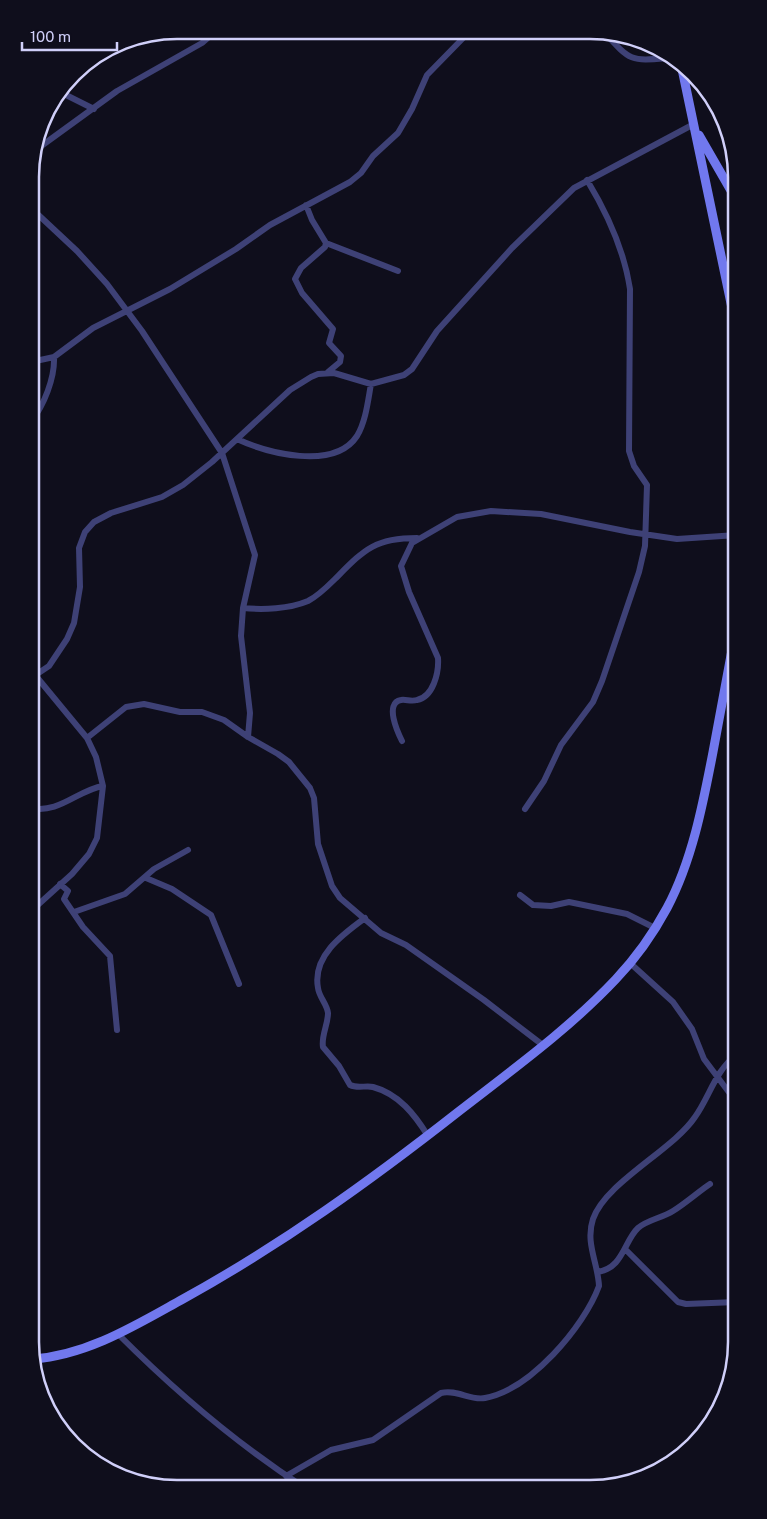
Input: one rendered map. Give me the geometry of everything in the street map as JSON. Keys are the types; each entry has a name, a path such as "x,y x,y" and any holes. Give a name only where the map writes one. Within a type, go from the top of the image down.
{"main road":[{"path":"683,75 728,289"},
{"path":"694,126 728,185"},
{"path":"40,1359 87,1348 118,1334 236,1270 339,1203 544,1046 630,963 655,928 675,892 703,801 728,670"}],"street":[{"path":"42,145 134,80 191,49 205,39"},
{"path":"39,360 54,357 93,328 170,288 236,249 270,225 340,188 361,173 373,156 398,133 412,109 427,75 460,39"},
{"path":"612,40 625,55 631,58 641,60 661,59"},
{"path":"685,83 689,81"},
{"path":"66,95 94,108"},
{"path":"39,673 45,671 49,666 67,639 74,623 80,587 79,548 90,527 111,513 150,502 192,479 296,386 318,374 328,372 348,376 370,384 400,378 409,372 436,331 512,248 557,203 587,180 694,126"},
{"path":"525,809 544,781 561,745 593,702 640,572 645,535 648,501 647,486 634,466 629,451 630,289 627,269 608,218 587,180"},
{"path":"306,205 312,220 326,243 398,271"},
{"path":"39,215 78,251 107,284 222,452 255,555 243,608 241,636 250,713 248,737"},
{"path":"326,243 325,247 301,268 295,279 302,293 333,329 329,343 341,356 340,362 328,372"},
{"path":"39,408 49,385 54,367 54,357"},
{"path":"237,439 255,448 307,457 321,456 342,448 356,436 365,415 370,384"},
{"path":"402,741 394,725 393,711 397,702 400,700 419,700 426,697 438,668 438,658 409,592 401,566 412,543 457,517 491,511 541,514 645,535 677,539 728,536"},
{"path":"243,608 292,605 307,601 322,592 373,546 393,539 420,538"},
{"path":"39,683 87,738 96,757 104,786 97,838 82,863 39,904"},
{"path":"87,738 116,713 133,705 144,704 180,712 202,712 224,720 289,762 310,788 314,798 318,844 332,886 350,909 365,918 381,933 406,945 484,1000 544,1046"},
{"path":"39,810 59,806 79,797 92,788 104,786"},
{"path":"74,912 125,894 154,870 188,850"},
{"path":"146,878 172,889 211,915 238,984"},
{"path":"60,884 68,891 64,899 83,927 110,956 117,1030"},
{"path":"520,895 533,905 551,906 569,902 627,914 655,928"},
{"path":"365,918 332,945 324,956 320,967 317,986 328,1012 323,1048 339,1066 350,1085 372,1086 396,1099 414,1114 428,1136"},
{"path":"630,963 673,1002 692,1028 704,1059 728,1092"},
{"path":"286,1476 331,1450 373,1440 441,1393 453,1391 479,1399 514,1388 565,1343 578,1326 599,1286 590,1245 594,1217 606,1199 695,1118 716,1077 728,1062"},
{"path":"597,1272 611,1267 626,1250 637,1228 674,1211 710,1184"},
{"path":"626,1250 678,1302 686,1304 728,1302"},
{"path":"118,1334 232,1438 292,1480"}]}
